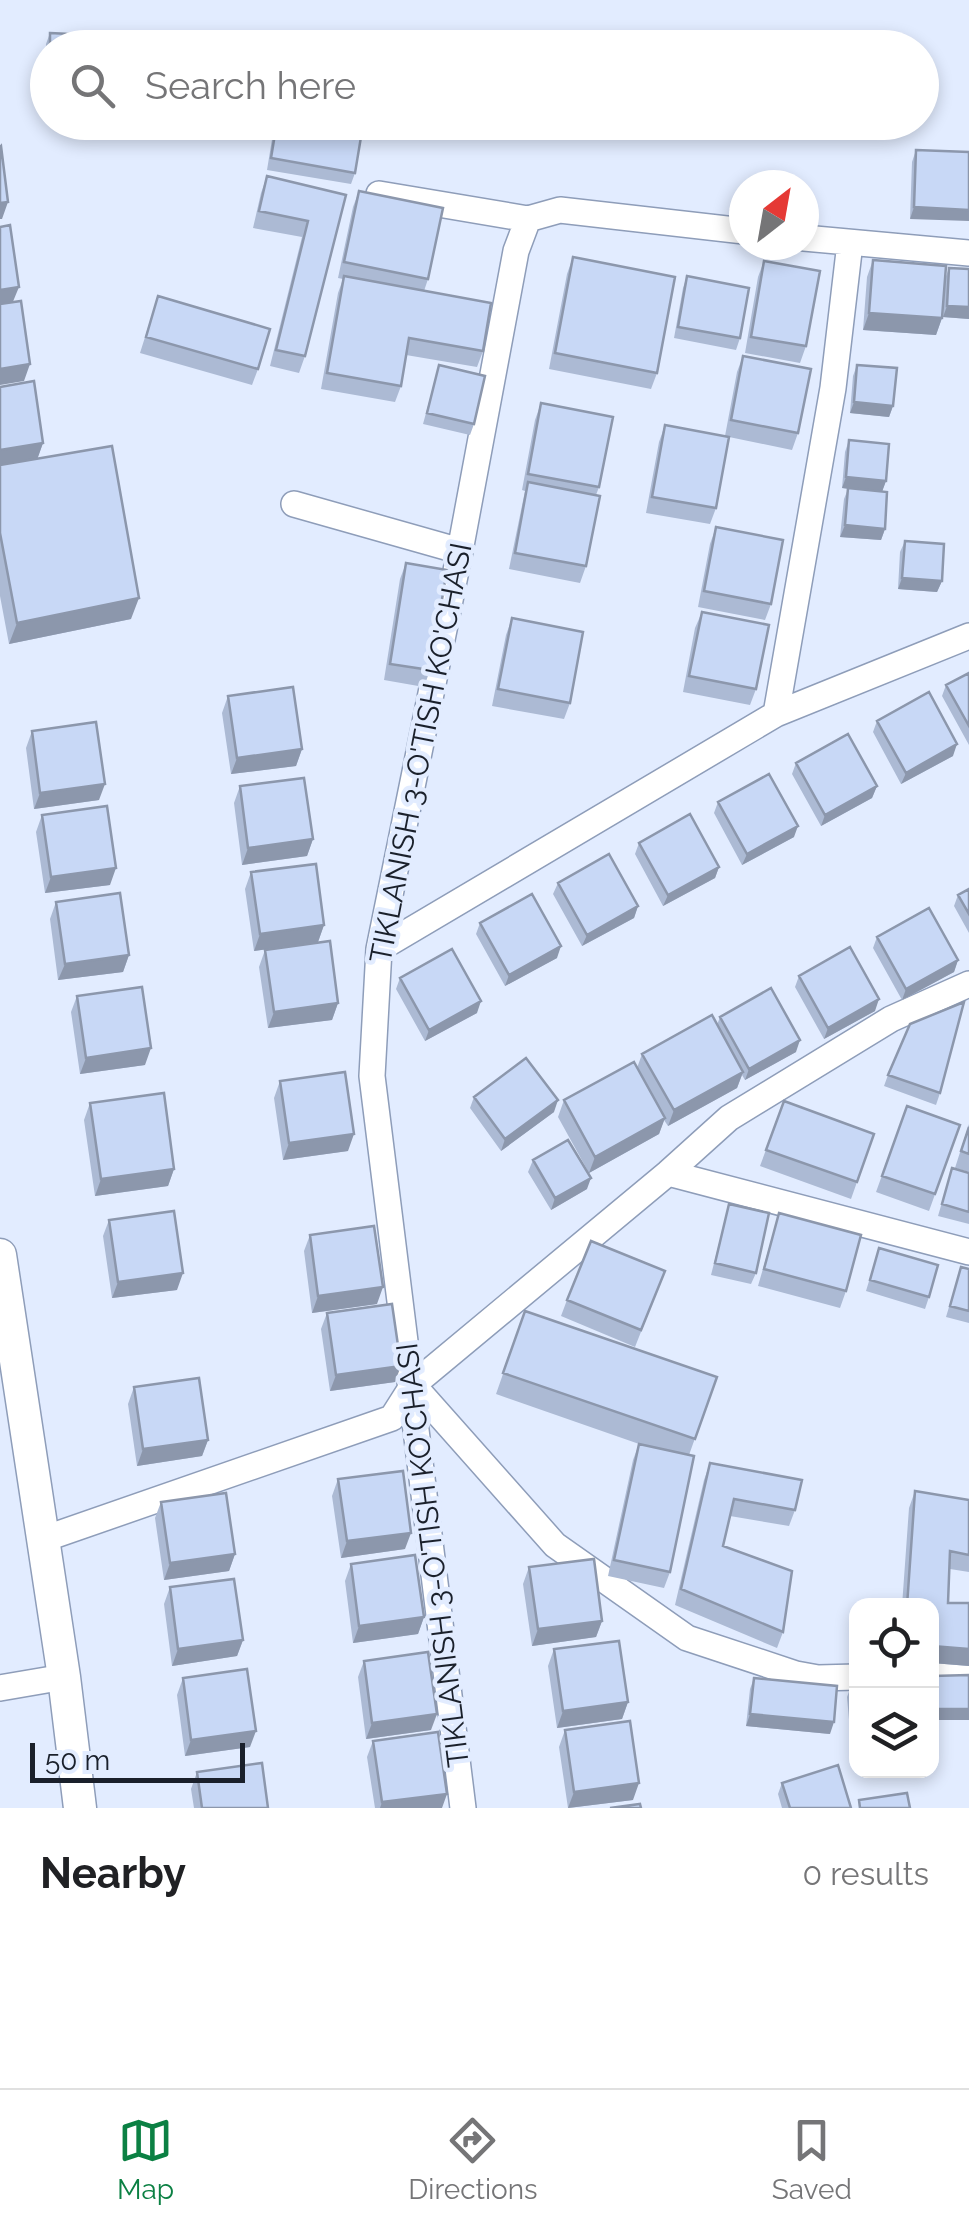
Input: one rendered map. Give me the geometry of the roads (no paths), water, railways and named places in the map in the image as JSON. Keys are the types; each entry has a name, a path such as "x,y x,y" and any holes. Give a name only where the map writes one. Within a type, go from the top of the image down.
{"street":[{"path":"379,194 528,219 560,210 729,229"},
{"name":"TIKLANISH 3-O'TISH KO'CHASI","path":"463,1808 372,1076 380,949 516,251 528,219"},
{"path":"819,240 969,253"},
{"path":"776,714 833,388 850,243"},
{"path":"294,504 460,551"},
{"path":"380,949 776,714 969,636"},
{"path":"44,1539 392,1418 413,1386 729,1118 891,1019 969,984"},
{"path":"668,1173 969,1252"},
{"path":"0,1254 80,1808"},
{"path":"413,1386 555,1546 687,1638 796,1674 849,1677"},
{"path":"939,1670 969,1670"},
{"path":"0,1688 64,1677"}]}
